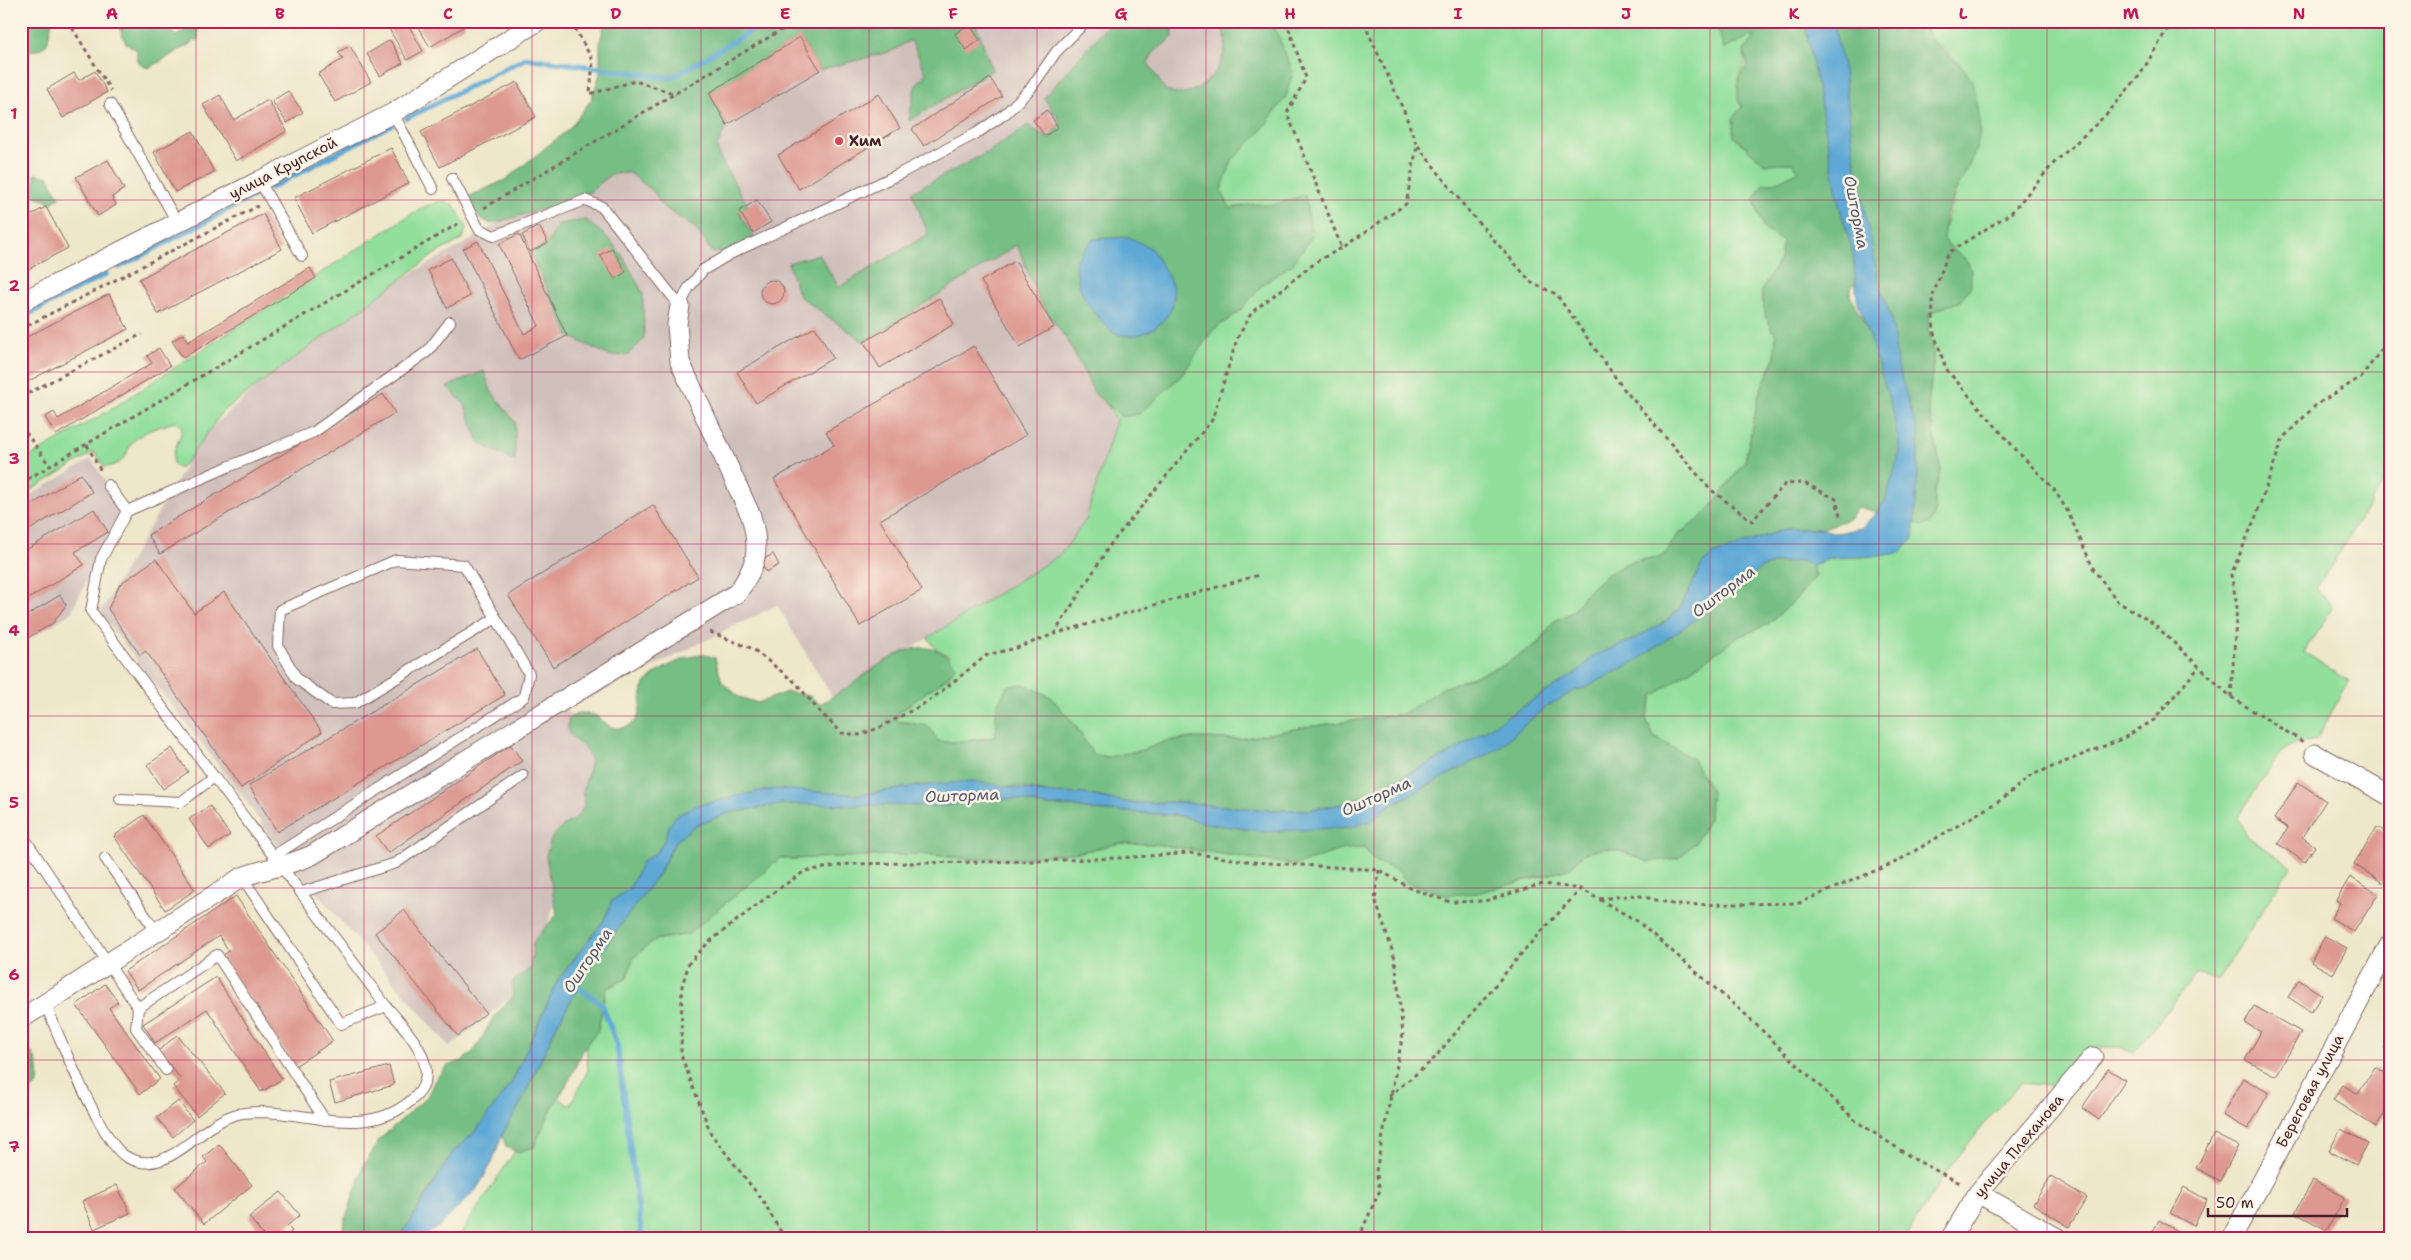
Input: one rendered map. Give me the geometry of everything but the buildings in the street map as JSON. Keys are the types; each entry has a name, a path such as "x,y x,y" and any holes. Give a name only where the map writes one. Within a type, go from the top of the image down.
{"street":[{"name":"улица Крупской","path":"21,302 393,113 538,21"},
{"path":"21,1019 106,962 242,877 266,868 278,861 297,862 312,855 685,627 737,593 747,579 758,545 751,516 680,362 677,324 680,306"},
{"path":"2315,754 2390,796"},
{"name":"Береговая улица","path":"2231,1239 2390,944"},
{"name":"улица Плеханова","path":"1950,1239 1978,1194 2093,1058"},
{"path":"1978,1194 2059,1239"}],"lane":[{"path":"452,178 479,229 494,236 585,200 602,207 680,306 688,289 703,270 730,254 899,174 977,133 1006,113 1031,88 1056,52 1086,21"},
{"path":"110,104 177,222"},
{"path":"393,113 433,189"},
{"path":"259,180 302,256"},
{"path":"45,1003 67,1056 112,1144 124,1156 142,1164 157,1163 175,1154 210,1126 235,1114 276,1113 348,1123 369,1122 400,1109 424,1088 427,1075 423,1059 411,1036 386,1006 91,611 102,559 127,511 314,432 428,351 450,322"},
{"path":"108,485 127,511"},
{"path":"278,861 524,697 529,674 496,618 464,565 396,560 280,610 278,646 297,680 332,704 355,703 496,618"},
{"path":"120,799 181,802 214,776"},
{"path":"302,892 396,863 523,776"},
{"path":"21,833 138,1008 136,1028 166,1070"},
{"path":"105,858 156,931"},
{"path":"242,877 341,1024 386,1006"},
{"path":"138,1008 217,956 325,1120"}],"path":[{"path":"68,21 96,64 116,100 110,104"},
{"path":"571,21 593,61 590,94 634,81 676,94"},
{"path":"21,483 796,21"},
{"path":"1286,21 1306,78 1287,113 1342,248"},
{"path":"1363,21 1404,111 1417,146 1465,207 1532,283 1556,294 1623,388 1710,489 1752,521 1785,484 1804,484 1836,499 1840,516"},
{"path":"2172,21 2140,75 2107,114 2054,163 2011,213 1948,253 1932,298 1934,333 1946,369 2018,452 2053,488 2068,512 2094,570 2118,602 2153,623 2231,697 2299,738 2315,754"},
{"path":"1054,634 1110,545 1212,420 1237,338 1252,312 1319,260 1342,248 1406,204 1417,146"},
{"path":"21,329 270,200"},
{"path":"21,396 142,334"},
{"path":"2231,697 2237,605 2231,575 2256,516 2282,438 2316,405 2361,377 2390,338"},
{"path":"21,426 50,466"},
{"path":"87,444 108,485"},
{"path":"685,627 717,633 754,648 796,683 818,710 842,733 859,735 879,728 930,701 987,655 1017,648 1054,634 1259,575"},
{"path":"1599,899 1636,895 1677,905 1799,903 1896,862 2004,798 2032,775 2122,739 2154,720 2199,667"},
{"path":"785,1239 763,1201 712,1134 681,1055 682,986 689,963 709,942 771,894 806,871 849,864 1036,861 1120,858 1190,852 1254,862 1379,870 1412,889 1450,902 1485,901 1542,884 1581,889 1637,922 1738,1007 1856,1121 1914,1158 1978,1194"},
{"path":"1362,1239 1363,1228 1380,1190 1376,1171 1389,1096 1403,1034 1395,960 1375,899 1379,870"},
{"path":"1389,1096 1432,1060 1527,947 1581,889"}],"shaded area":[{"path":"829,21 1270,21 1289,78 1017,245 1116,420 1086,520 1061,554 833,698 777,605 566,710 618,769 559,891 527,983 450,1047 281,852 244,798 100,613 202,437 280,365 361,302 471,240"},
{"path":"91,459 122,507 71,613 21,644 21,501"}],"green space":[{"path":"21,21 52,21 47,44 35,50 21,50"},
{"path":"116,21 160,21 176,36 193,24 198,27 198,39 149,68 139,62 137,50 126,43"},
{"path":"605,21 730,21 740,26 748,21 975,21 992,70 909,121 915,87 926,73 911,40 892,51 820,70 800,37 709,93 727,125 717,146 720,158 748,206 739,212 754,238 734,250 713,253 695,228 662,206 655,193 630,173 611,174 590,192 568,202 491,224 479,217 468,197 505,180 569,129 591,100 600,74 600,42"},
{"path":"1111,21 1173,21 1173,37 1153,53 1148,63 1166,91 1177,93 1191,91 1199,87 1207,81 1220,64 1225,45 1225,34 1219,21 1272,21 1293,72 1286,97 1260,132 1232,161 1221,190 1230,208 1254,204 1273,205 1305,195 1312,236 1293,264 1264,283 1239,312 1213,330 1182,375 1152,403 1139,414 1122,417 1095,394 1069,343 1039,300 1017,245 864,342 799,296 788,263 819,254 839,287 928,234 912,192 988,152 1028,125 1049,139 1061,122 1044,98"},
{"path":"1271,21 1717,21 1717,27 1756,37 1744,51 1744,65 1738,81 1740,100 1765,164 1792,163 1800,172 1777,182 1763,184 1754,200 1764,229 1783,242 1780,259 1761,291 1766,318 1776,335 1775,357 1759,394 1745,461 1713,505 1696,522 1678,534 1664,556 1629,562 1605,576 1584,595 1574,611 1553,622 1540,642 1502,666 1443,688 1403,714 1306,727 1240,739 1193,738 1167,741 1143,750 1108,757 1093,755 1075,725 996,716 998,729 994,737 950,743 938,741 913,722 899,722 896,720 899,712 949,676 948,655 936,649 928,638 1061,554 1086,520 1116,420 1017,245 1092,204"},
{"path":"1717,21 1923,21 1930,39 1962,67 1972,81 1979,111 1980,132 1972,159 1952,200 1944,229 1945,243 1967,260 1971,271 1971,286 1960,301 1929,313 1928,330 1933,345 1933,364 1928,406 1941,470 1934,493 1936,511 1930,523 1923,526 1913,522 1917,486 1895,473 1886,499 1877,512 1858,507 1851,518 1821,529 1785,529 1713,555 1703,563 1680,608 1665,622 1630,641 1595,655 1576,673 1450,753 1360,798 1338,805 1308,810 1268,810 1176,802 1129,803 1085,794 1045,793 1021,787 917,786 860,795 777,789 694,806 669,826 664,841 657,852 642,862 630,888 612,901 604,920 558,980 512,1082 475,1132 453,1152 399,1239 339,1239 363,1166 381,1138 427,1097 435,1080 447,1066 462,1061 475,1050 493,1018 512,997 513,981 531,968 533,942 557,914 546,856 552,837 564,825 575,819 584,807 583,792 591,761 586,750 569,733 569,718 579,713 587,714 598,717 613,728 629,726 635,722 638,716 645,684 655,674 672,664 697,655 706,655 715,658 722,682 739,697 758,703 787,692 810,696 820,704 899,654 914,649 929,648 943,654 956,666 949,676 899,712 896,720 929,726 938,741 982,740 994,737 997,708 1001,697 1008,686 1024,684 1051,697 1075,725 1093,754 1108,757 1143,750 1167,741 1193,738 1240,739 1306,727 1403,714 1443,688 1502,666 1540,642 1553,622 1574,611 1584,595 1605,576 1629,562 1664,556 1678,534 1696,522 1713,505 1745,461 1759,394 1775,357 1776,335 1766,318 1761,291 1780,259 1783,242 1764,229 1754,200 1763,184 1777,182 1799,171 1792,163 1765,164 1734,137 1733,118 1742,107 1738,100 1738,80 1747,64 1744,51 1755,37 1749,37 1724,49","holes":["1856,284 1871,336 1850,295 1852,285"]},
{"path":"1923,21 2390,21 2390,472 2316,589 2333,607 2304,652 2349,681 2316,740 2294,744 2280,753 2238,817 2248,837 2291,866 2218,980 2197,973 2133,1053 2120,1047 2092,1047 2052,1086 2021,1083 1982,1126 1944,1175 1905,1239 457,1239 553,1094 570,1106 588,1070 586,1045 598,1030 606,989 627,978 633,958 654,940 688,934 781,857 791,859 920,854 973,859 1022,858 1081,852 1120,843 1155,844 1296,865 1343,849 1364,848 1375,861 1397,870 1407,883 1511,883 1569,869 1584,853 1606,848 1627,853 1648,862 1693,759 1654,737 1646,719 1653,696 1738,637 1768,624 1795,600 1816,576 1812,565 1832,558 1879,556 1913,539 1913,522 1923,526 1936,511 1934,493 1941,470 1928,406 1933,364 1933,345 1927,330 1929,313 1960,301 1967,260 1945,243 1943,233 1957,186 1971,164 1959,62 1929,38"},
{"path":"35,174 49,177 60,197 52,203 33,195"},
{"path":"441,201 453,204 467,227 461,240 435,254 223,411 185,464 179,468 173,464 173,454 182,427 175,422 142,434 133,441 126,455 119,463 105,467 94,452 21,496 21,462 108,411 419,209"},
{"path":"586,220 609,239 622,255 643,293 644,339 628,355 610,356 569,336 530,252 548,243 558,224"},
{"path":"484,371 491,391 515,422 515,461 479,443 465,405 447,387"},
{"path":"1801,561 1812,565 1816,576 1795,600 1768,624 1738,637 1653,696 1646,719 1654,737 1693,759 1711,790 1709,819 1696,842 1679,858 1648,862 1627,853 1606,848 1584,853 1569,869 1477,893 1447,895 1407,883 1397,870 1375,861 1364,848 1343,849 1296,865 1155,844 1120,843 1081,852 1022,858 973,859 920,854 781,858 688,934 654,940 633,958 627,978 606,989 598,1030 586,1045 568,1082 552,1108 534,1147 518,1152 506,1147 502,1135 522,1101 556,1027 589,968 659,873 675,842 693,827 728,813 782,804 945,806 976,799 1016,799 1045,806 1072,806 1091,810 1176,815 1190,818 1371,821 1387,807 1497,749 1544,708 1576,690 1585,688 1715,605 1760,568 1780,562"},
{"path":"24,1044 37,1062 39,1078 38,1084 21,1100 21,1045"}],"water":[{"name":"Ошторма","path":"1805,21 1833,21 1844,70 1854,157 1879,282 1892,321 1897,363 1918,433 1918,474 1913,539 1900,553 1832,558 1812,565 1801,561 1780,562 1761,568 1715,605 1638,660 1544,708 1497,749 1387,807 1371,821 1352,827 1265,832 1205,823 1176,815 1091,810 1072,806 1045,806 1016,799 976,799 945,806 782,804 728,813 693,827 675,842 659,873 589,968 556,1027 522,1101 502,1135 492,1163 476,1190 442,1224 421,1239 399,1239 453,1152 475,1132 512,1082 558,980 604,920 612,901 630,888 642,862 657,852 664,841 669,826 676,816 694,806 777,789 860,795 917,786 973,781 1045,793 1085,794 1129,803 1176,802 1268,810 1308,810 1338,805 1360,798 1450,753 1576,673 1595,655 1630,641 1665,622 1680,608 1703,563 1713,555 1785,529 1821,529 1837,533 1861,528 1877,512 1886,499 1900,452 1893,411 1857,299 1853,253 1839,205"},
{"path":"1129,237 1151,250 1163,267 1173,287 1174,295 1168,314 1162,322 1153,329 1134,336 1113,332 1089,306 1077,277 1075,261 1093,239"}],"waterway":[{"path":"407,118 526,58 671,78 768,21"},
{"path":"270,188 392,124"},
{"path":"119,267 258,194"},
{"path":"21,318 106,274"},
{"name":"Ошторма","path":"573,984 602,1004 617,1045 642,1239"}],"place":[{"name":"Хим","path":"839,141"}]}
